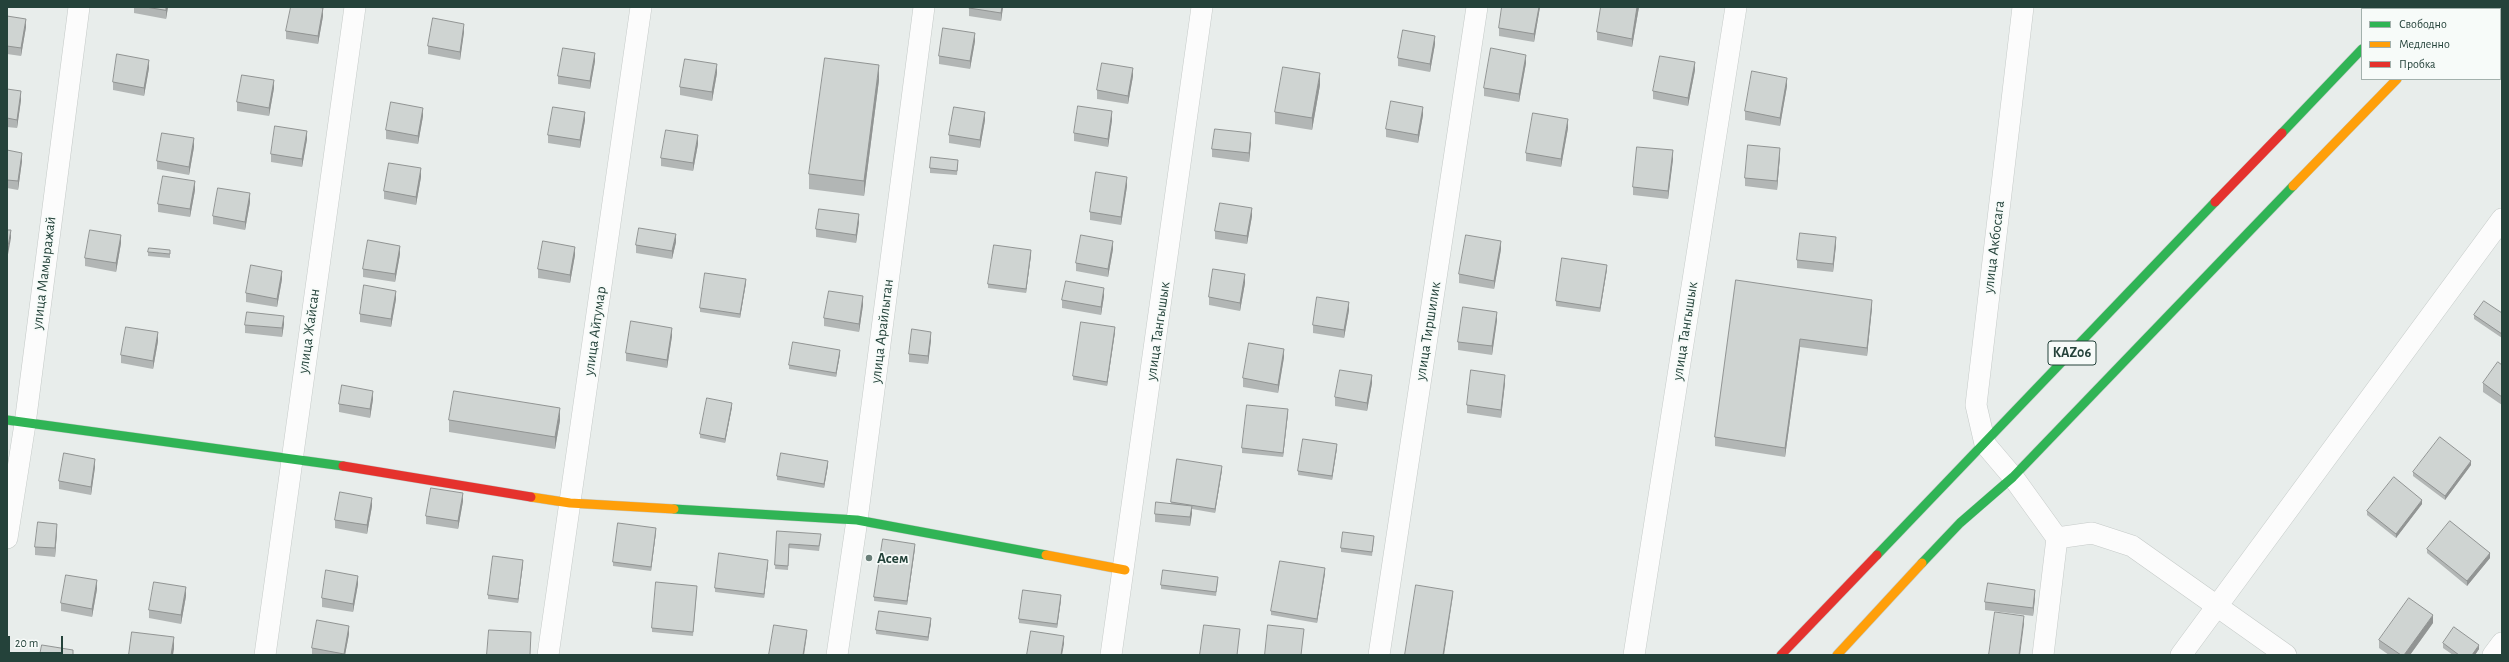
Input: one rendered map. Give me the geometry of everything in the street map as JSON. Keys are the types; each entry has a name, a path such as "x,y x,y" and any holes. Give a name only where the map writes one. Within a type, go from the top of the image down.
{"main road":[{"name":"KАZ06","path":"1781,655 1935,493 1985,444 2361,50"},
{"name":"KАZ06","path":"1837,655 1960,523 2013,477 2396,80"},
{"path":"16,422 291,458 570,503 857,520 1125,570"}],"street":[{"name":"улица Мамыражай","path":"7,538 16,422 79,7"},
{"name":"улица Жайсан","path":"265,655 291,458 355,7"},
{"name":"улица Айтумар","path":"548,655 641,7"},
{"name":"улица Арайлытан","path":"837,655 857,520 924,7"},
{"name":"улица Тангышык","path":"1111,655 1125,570 1202,7"},
{"name":"улица Тиршилик","path":"1379,655 1477,7"},
{"name":"улица Тангышык","path":"1634,655 1736,7"},
{"name":"улица Акбосага","path":"2023,7 1976,405 1985,444 2013,477 2057,538"},
{"path":"2181,655 2502,219"},
{"path":"2043,655 2057,538 2092,533 2132,546 2219,605 2286,655"},
{"path":"2493,655 2502,643"}],"building":[{"path":"146,7 166,7 166,10"},
{"path":"291,7 323,8 318,36 286,31"},
{"path":"969,7 1002,7 1001,13"},
{"path":"1502,7 1539,7 1534,34 1499,28"},
{"path":"1601,7 1637,7 1632,39 1597,32"},
{"path":"7,16 26,19 21,48 7,46"},
{"path":"433,18 464,24 460,52 428,46"},
{"path":"943,28 975,33 970,61 939,56"},
{"path":"1403,30 1435,36 1430,64 1398,58"},
{"path":"563,48 595,53 590,81 558,76"},
{"path":"1491,48 1526,55 1519,94 1484,88"},
{"path":"117,54 149,60 144,88 113,82"},
{"path":"1660,56 1695,62 1688,98 1653,91"},
{"path":"825,58 879,65 864,181 809,174"},
{"path":"685,59 717,64 712,92 680,87"},
{"path":"1102,63 1133,68 1128,96 1097,90"},
{"path":"1283,67 1320,73 1312,118 1275,112"},
{"path":"1752,71 1787,78 1780,118 1745,111"},
{"path":"242,75 274,80 269,108 237,102"},
{"path":"7,89 21,91 17,120 7,118"},
{"path":"1391,101 1423,107 1418,135 1386,129"},
{"path":"391,102 423,108 418,136 386,130"},
{"path":"1078,106 1112,111 1108,139 1074,133"},
{"path":"553,107 585,112 580,140 548,135"},
{"path":"954,107 985,112 980,140 949,135"},
{"path":"1533,113 1568,119 1561,159 1526,153"},
{"path":"275,126 307,131 302,159 271,154"},
{"path":"1215,129 1251,133 1249,153 1212,149"},
{"path":"666,130 698,135 693,163 661,158"},
{"path":"162,133 194,138 189,167 157,161"},
{"path":"1748,145 1780,148 1777,181 1745,178"},
{"path":"1637,147 1673,150 1668,191 1633,187"},
{"path":"7,150 22,153 18,181 7,180"},
{"path":"931,157 958,160 957,171 930,168"},
{"path":"389,163 421,168 416,197 384,191"},
{"path":"1096,172 1127,177 1121,217 1090,212"},
{"path":"163,176 195,181 190,209 158,204"},
{"path":"218,188 250,193 245,222 213,216"},
{"path":"1220,203 1252,208 1247,236 1215,231"},
{"path":"819,209 859,214 856,235 816,229"},
{"path":"639,228 676,234 672,251 636,245"},
{"path":"7,230 11,230 7,252"},
{"path":"90,230 121,235 116,263 85,258"},
{"path":"1800,233 1836,237 1833,264 1797,260"},
{"path":"1081,235 1113,241 1108,269 1076,263"},
{"path":"1466,235 1501,241 1494,281 1459,274"},
{"path":"368,240 400,246 395,274 363,269"},
{"path":"543,241 575,247 570,275 538,269"},
{"path":"994,245 1031,250 1026,289 988,284"},
{"path":"149,248 170,250 170,254 148,252"},
{"path":"1562,258 1607,265 1600,308 1556,301"},
{"path":"251,265 282,271 277,299 246,293"},
{"path":"1213,269 1245,274 1240,303 1209,297"},
{"path":"705,273 746,279 740,314 700,308"},
{"path":"1736,280 1872,300 1867,348 1800,339 1785,448 1715,437"},
{"path":"1066,281 1104,288 1101,307 1062,300"},
{"path":"364,285 396,291 391,319 360,314"},
{"path":"829,291 863,296 859,324 824,318"},
{"path":"1317,297 1349,302 1344,330 1313,325"},
{"path":"2484,301 2502,313 2502,334 2474,315"},
{"path":"1463,307 1497,312 1492,346 1458,342"},
{"path":"247,312 284,316 282,328 245,325"},
{"path":"631,321 672,328 667,360 626,353"},
{"path":"1081,322 1115,327 1107,382 1073,376"},
{"path":"126,327 158,332 153,361 121,355"},
{"path":"912,329 931,332 928,356 909,354"},
{"path":"793,342 840,350 836,373 789,365"},
{"path":"1249,343 1284,349 1278,385 1243,378"},
{"path":"2498,362 2502,365 2502,397 2483,383"},
{"path":"1340,370 1372,375 1367,403 1335,397"},
{"path":"1471,370 1505,375 1501,410 1467,405"},
{"path":"342,385 373,391 370,409 339,404"},
{"path":"454,391 560,408 555,437 449,420"},
{"path":"707,398 732,403 725,439 700,434"},
{"path":"1247,405 1288,409 1283,453 1242,448"},
{"path":"2440,437 2471,461 2445,496 2413,472"},
{"path":"1303,439 1337,444 1332,476 1298,471"},
{"path":"64,453 95,459 91,487 59,481"},
{"path":"781,453 828,461 824,484 777,476"},
{"path":"1177,459 1222,466 1215,509 1171,502"},
{"path":"2394,477 2422,500 2396,534 2367,511"},
{"path":"431,488 463,493 458,521 426,516"},
{"path":"340,492 372,498 367,525 335,520"},
{"path":"1156,502 1192,506 1190,517 1155,514"},
{"path":"2450,521 2490,553 2467,581 2427,549"},
{"path":"38,522 57,524 55,548 35,547"},
{"path":"618,523 656,528 651,567 613,562"},
{"path":"777,531 821,534 819,546 789,544 788,566 775,565"},
{"path":"1343,532 1374,536 1372,552 1341,548"},
{"path":"883,539 915,544 907,601 874,597"},
{"path":"719,553 768,560 764,594 715,588"},
{"path":"493,556 523,560 518,599 488,595"},
{"path":"1280,561 1325,568 1317,619 1271,611"},
{"path":"326,570 358,576 353,604 322,598"},
{"path":"1163,570 1218,577 1216,592 1161,585"},
{"path":"66,575 97,580 92,609 61,603"},
{"path":"154,582 186,587 181,615 149,610"},
{"path":"656,582 697,586 693,632 652,628"},
{"path":"1988,583 2035,590 2033,608 1985,602"},
{"path":"1416,585 1453,591 1443,655 1405,655"},
{"path":"1023,590 1061,595 1057,624 1019,619"},
{"path":"2409,598 2433,615 2404,655 2401,655 2379,640"},
{"path":"879,611 931,618 928,637 876,630"},
{"path":"1995,612 2024,616 2019,655 1989,655"},
{"path":"317,620 349,626 344,654 312,648"},
{"path":"774,625 807,630 803,655 769,655"},
{"path":"1204,625 1240,629 1237,655 1200,655"},
{"path":"1268,625 1304,629 1301,655 1265,655"},
{"path":"2454,627 2479,645 2472,655 2459,655 2443,643"},
{"path":"489,630 531,632 530,655 487,655"},
{"path":"1031,631 1064,636 1061,655 1027,655"},
{"path":"132,632 174,637 171,655 129,655"},
{"path":"42,645 73,650 73,655 40,655"}],"traffic: fast":[{"path":"2282,133 2361,50"},
{"path":"1922,563 1960,523 2013,477 2293,186"},
{"path":"1877,555 2215,202"},
{"path":"7,420 343,466"},
{"path":"674,509 857,520 1046,555"}],"traffic: slow":[{"path":"2293,186 2396,80"},
{"path":"531,497 570,503 674,509"},
{"path":"1046,555 1125,570"},
{"path":"1837,655 1922,563"}],"traffic: jam":[{"path":"2215,202 2282,133"},
{"path":"343,466 531,497"},
{"path":"1781,655 1877,555"}],"place":[{"name":"Асем","path":"869,558"}]}
